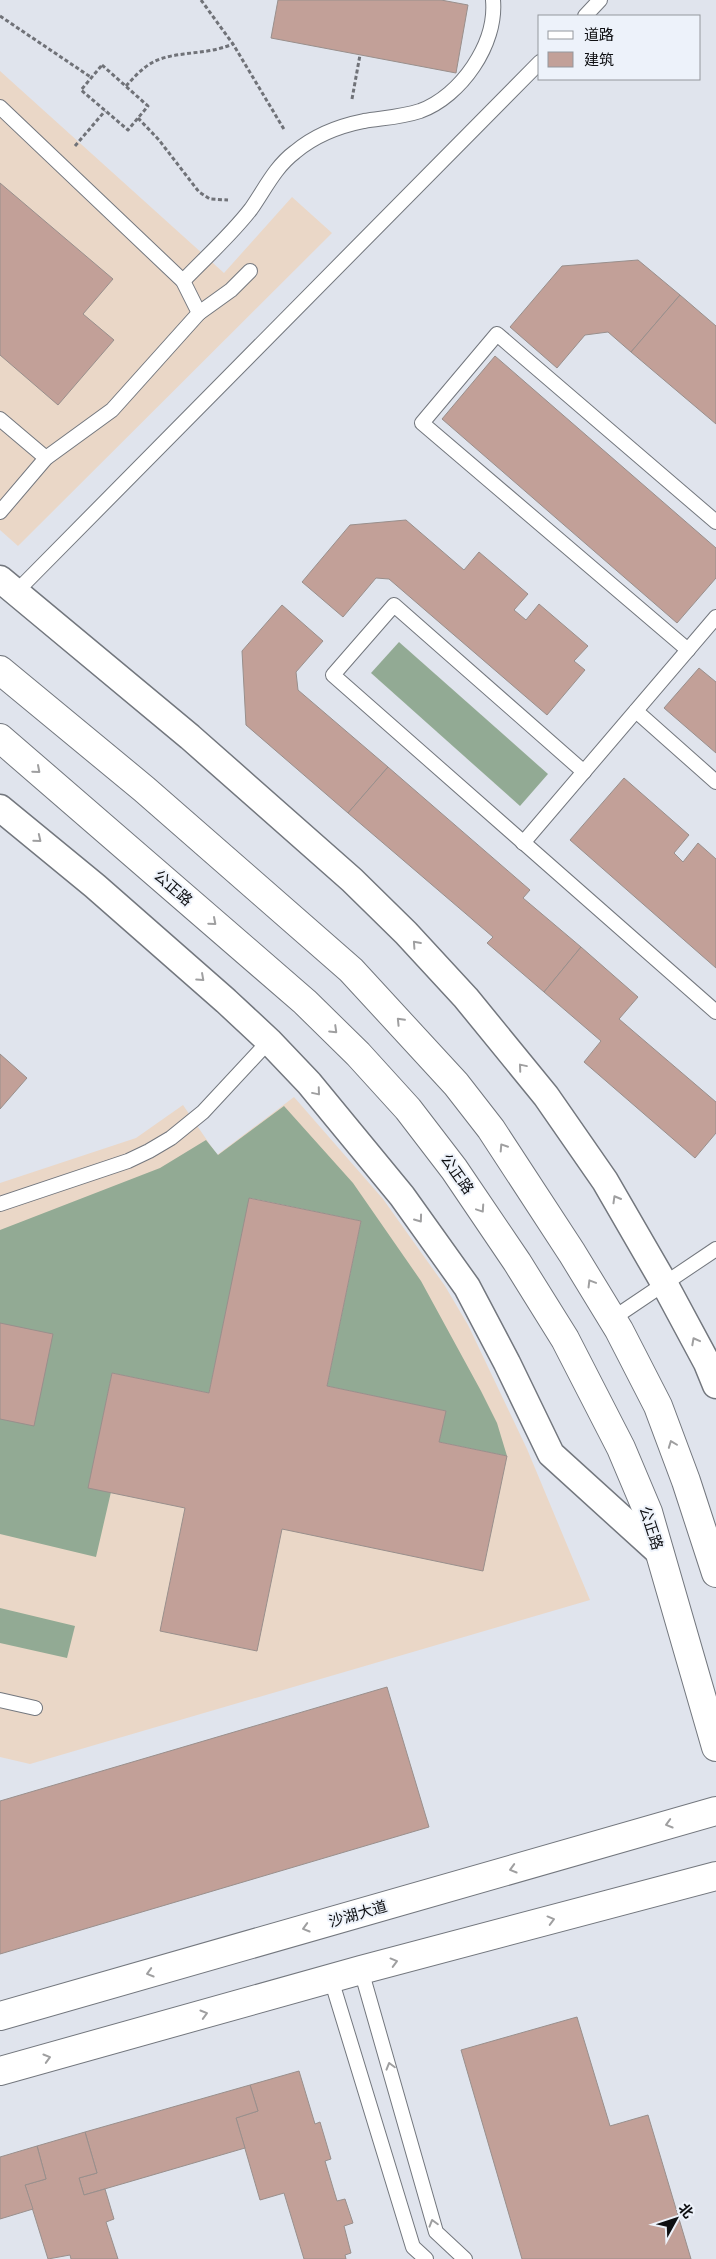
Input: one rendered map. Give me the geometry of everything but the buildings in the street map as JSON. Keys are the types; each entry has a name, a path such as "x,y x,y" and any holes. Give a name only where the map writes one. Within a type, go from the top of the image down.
{"main road":[{"path":"0,670 144,789 351,970 456,1084 491,1129 572,1252 612,1319 658,1406 686,1481 716,1573"},
{"name":"公正路","path":"0,738 305,1002 358,1054 408,1109 454,1169 518,1262 565,1339 621,1448 648,1512 716,1747"},
{"path":"686,1481 716,1527"},
{"name":"沙湖大道","path":"0,2016 716,1811"},
{"path":"0,2071 362,1970 716,1876"}],"street":[{"path":"8,585 196,743 352,880 406,933 466,998 546,1096 605,1181 664,1283 716,1385"},
{"path":"0,808 96,886 269,1041 354,1136 437,1244 486,1320 551,1454 660,1553"}],"lane":[{"path":"182,281 238,224 257,200 273,175 295,152 324,134 347,125 420,111 454,88 477,62 485,45 491,24 492,0"},
{"path":"586,15 600,0"},
{"path":"8,585 538,64"},
{"path":"0,107 182,281 199,313"},
{"path":"0,512 46,458 112,410 199,313 231,290 250,271"},
{"path":"688,650 422,423 497,334 716,522"},
{"path":"0,419 46,458"},
{"path":"584,772 394,605 333,674 716,1012"},
{"path":"523,843 716,617"},
{"path":"636,711 716,782"},
{"path":"0,1204 128,1161 171,1138 203,1112 269,1041"},
{"path":"612,1319 716,1249"},
{"path":"0,1700 35,1708"},
{"path":"362,1970 436,2232 464,2259"},
{"path":"331,1979 413,2247 426,2259"}],"path":[{"path":"201,0 233,44 278,116 295,152"},
{"path":"0,16 92,78"},
{"path":"126,86 138,73 160,59 207,53 233,44"},
{"path":"347,125 360,55"},
{"path":"102,65 126,86 148,106 128,130 81,90 102,65"},
{"path":"60,163 105,111"},
{"path":"138,118 159,140 204,196 217,200 257,200"}],"shaded area":[{"path":"0,71 224,273 292,197 332,233 18,546 0,530"},
{"path":"294,1097 383,1199 445,1286 468,1325 527,1449 590,1600 30,1764 0,1757 0,1183 136,1138 183,1105 217,1155"}],"green space":[{"path":"399,642 548,774 520,806 371,673"},
{"path":"284,1106 353,1183 421,1281 497,1423 507,1456 439,1442 445,1411 327,1386 361,1221 250,1198 209,1393 112,1373 89,1487 111,1492 96,1557 0,1534 0,1230 160,1168 206,1140 218,1155"},
{"path":"0,1608 75,1626 67,1658 0,1643"}]}
